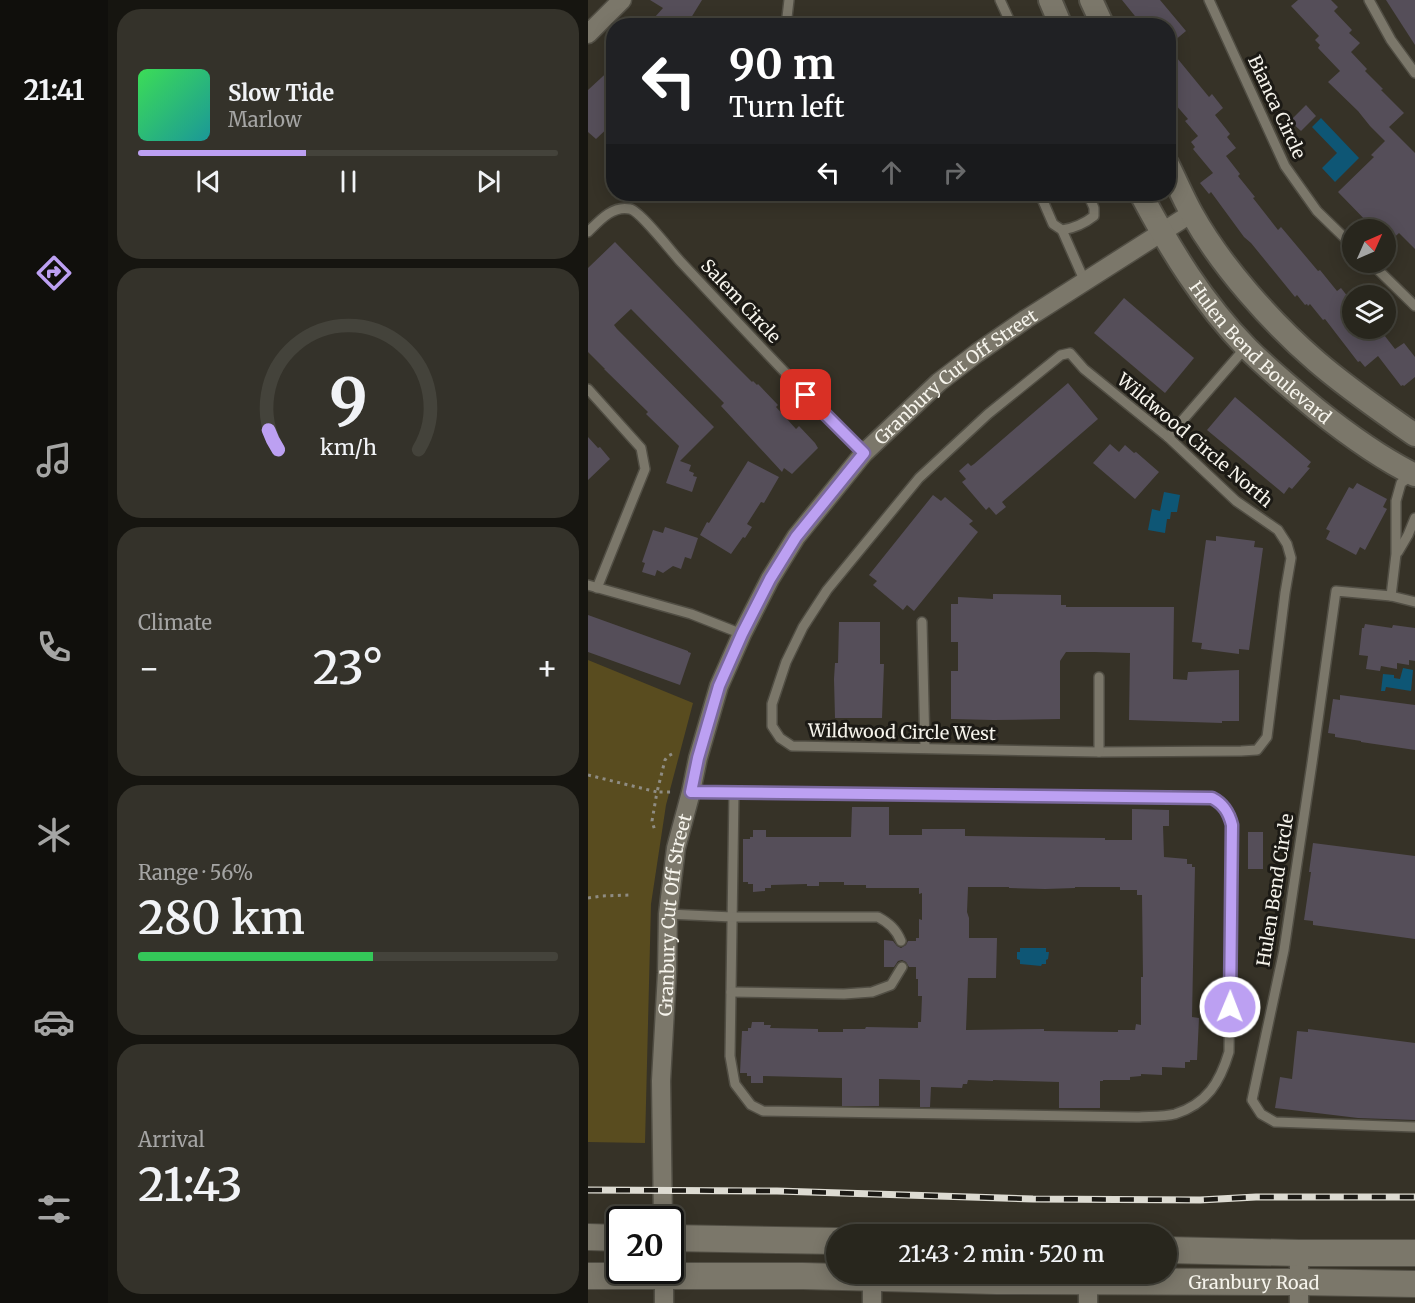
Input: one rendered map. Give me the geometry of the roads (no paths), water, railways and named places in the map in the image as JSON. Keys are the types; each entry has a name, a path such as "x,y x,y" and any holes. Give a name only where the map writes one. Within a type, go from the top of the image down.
{"main road":[{"path":"588,1237 606,1238"},
{"path":"684,1238 826,1241"},
{"name":"Granbury Road","path":"1177,1250 1415,1253"},
{"path":"684,1261 692,1266 726,1276"},
{"path":"588,1275 606,1270"},
{"name":"Granbury Road","path":"588,1275 606,1275"},
{"name":"Granbury Road","path":"684,1275 826,1276"},
{"name":"Granbury Road","path":"980,1284 1088,1292 1299,1292 1415,1284"}],"street":[{"path":"588,34 622,0"},
{"path":"1050,0 1058,18"},
{"path":"1092,0 1100,18"},
{"name":"Hulen Bend Boulevard","path":"1176,181 1211,244 1229,269 1283,330 1315,360 1366,401 1415,435"},
{"name":"Hulen Bend Boulevard","path":"1145,201 1197,287 1246,347 1329,419 1362,443 1415,474"},
{"name":"Granbury Cut Off Street","path":"663,1206 661,1081 668,914 676,848 698,758 719,686 770,579 796,537 864,453 947,376 1026,319 1192,213"},
{"path":"1299,1253 1299,1292"},
{"path":"664,1284 664,1303"},
{"path":"872,1284 872,1303"}],"lane":[{"path":"787,18 789,0"},
{"path":"1000,0 1008,18"},
{"name":"Bianca Circle","path":"1209,0 1285,166 1317,211 1342,235"},
{"path":"1369,0 1391,40 1415,73"},
{"path":"1043,201 1053,224 1062,230 1084,282"},
{"path":"1062,230 1073,228 1094,216 1091,201"},
{"name":"Salem Circle","path":"588,232 604,216 620,209 638,212 666,246 864,453"},
{"path":"1381,273 1415,306"},
{"path":"1168,437 1246,347"},
{"name":"Wildwood Circle North","path":"1070,353 1084,369 1168,437 1236,501 1278,530 1287,544 1291,558 1267,737 1257,750"},
{"name":"Wildwood Circle West","path":"1070,353 1061,355 988,414 918,478 827,590 803,627 786,662 772,704 772,726 780,738 792,746 1099,752 1257,750"},
{"path":"588,389 641,448 645,469 593,586 690,614 742,634"},
{"path":"1391,596 1396,554 1396,501 1401,483 1415,474"},
{"path":"1396,554 1415,518"},
{"name":"Hulen Bend Circle","path":"1415,602 1391,596 1336,591 1284,950 1252,1100 1261,1114 1275,1122 1415,1127"},
{"path":"922,622 925,748"},
{"path":"1099,677 1099,752"},
{"path":"691,792 734,792 1212,798 1220,802 1229,814 1232,825 1229,1052 1223,1072 1215,1086 1192,1106 1173,1114 1137,1117 763,1111 751,1106 735,1084 730,1056 734,792"},
{"path":"668,914 732,917 878,917 895,929 901,941"},
{"path":"731,992 844,994 872,992 891,985 902,967"}],"water":[{"path":"1321,118 1359,158 1335,182 1322,168 1337,153 1312,127"},
{"path":"1164,492 1180,495 1177,512 1171,512 1170,519 1167,519 1165,533 1148,530 1152,509 1160,511"},
{"path":"1403,668 1413,670 1411,691 1386,687 1385,691 1381,691 1383,674 1394,675 1394,678 1400,679"},
{"path":"1020,948 1046,948 1046,952 1049,952 1046,964 1041,966 1020,964 1017,952 1020,952"}],"railway":[{"path":"588,1190 777,1191 1033,1199 1200,1200 1256,1197 1415,1197"}]}
